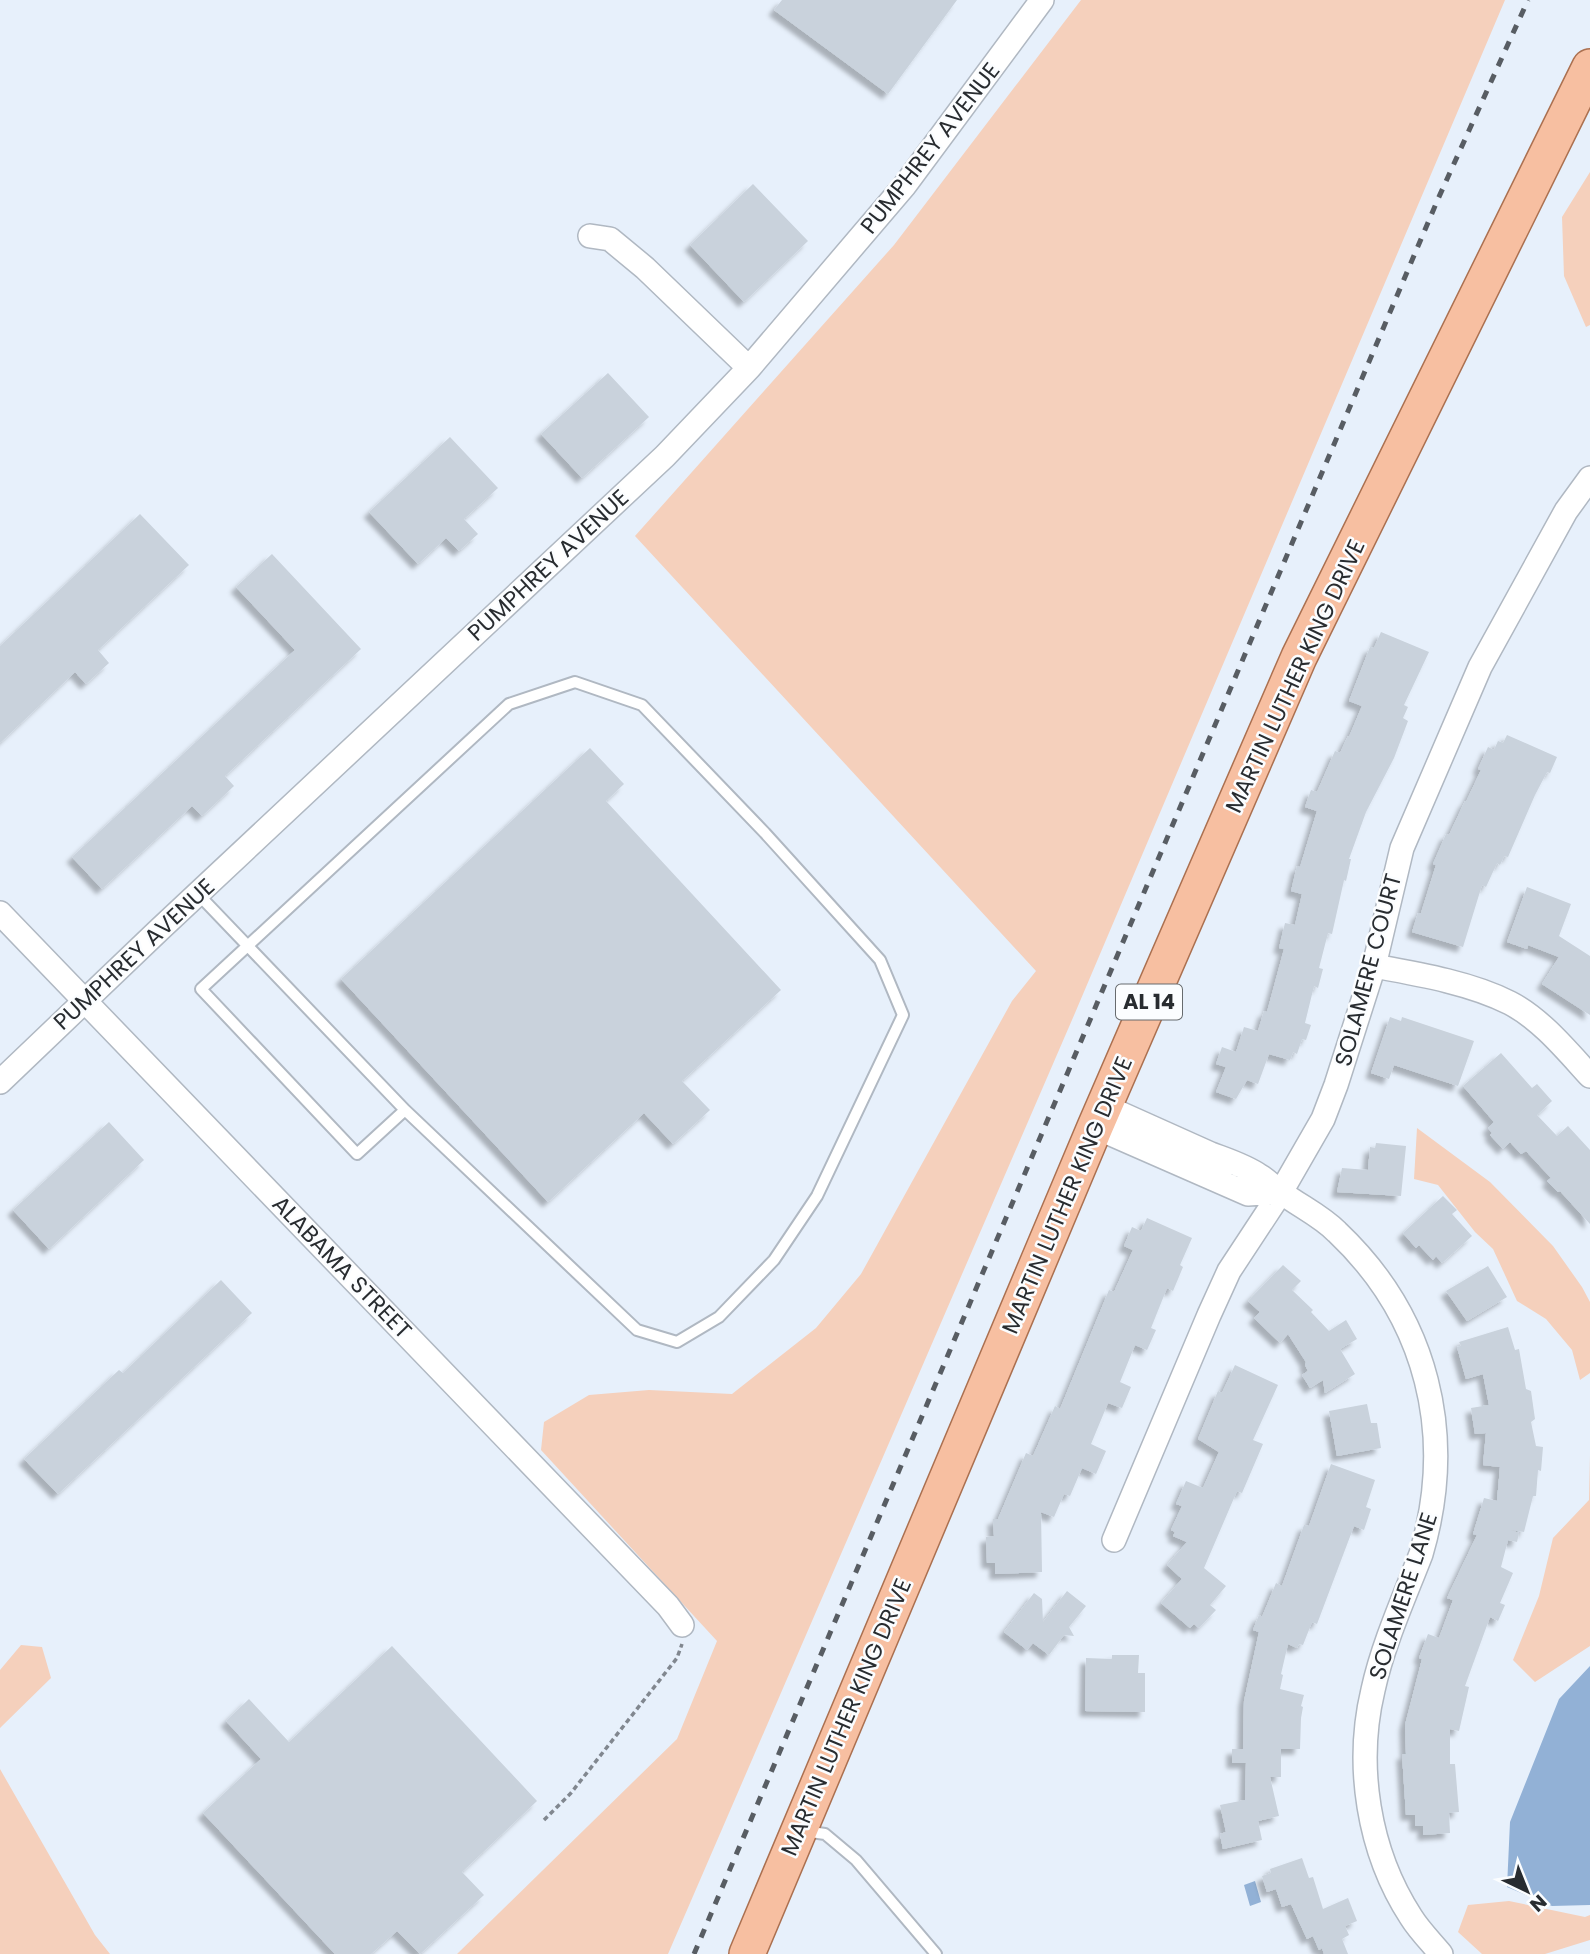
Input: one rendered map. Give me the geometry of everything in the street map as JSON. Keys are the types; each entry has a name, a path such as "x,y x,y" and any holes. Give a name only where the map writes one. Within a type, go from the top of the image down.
{"main road":[{"name":"MARTIN LUTHER KING DRIVE","path":"747,1954 1100,1116 1299,657 1590,68"}],"street":[{"name":"PUMPHREY AVENUE","path":"0,1082 665,456 749,368 905,186 1042,0"},
{"path":"590,236 610,239 627,253 749,368"},
{"name":"SOLAMERE COURT","path":"1114,1540 1229,1271 1281,1192 1323,1119 1374,966 1396,869 1416,812 1479,667 1566,511 1590,478"},
{"name":"ALABAMA STREET","path":"0,913 416,1343 658,1596 682,1625"},
{"path":"1374,966 1416,974 1484,993 1512,1004 1540,1025 1590,1076"},
{"name":"SOLAMERE LANE","path":"1100,1116 1259,1174 1335,1230 1377,1275 1392,1297 1416,1346 1431,1393 1437,1452 1430,1521 1421,1554 1373,1687 1364,1755 1373,1827 1390,1876 1411,1917 1441,1954"}],"lane":[{"path":"198,894 247,947 405,1110 637,1331 677,1342 719,1317 774,1260 817,1196 903,1015 880,960 642,705 575,682 509,704 247,947 201,989 357,1154 405,1110"},
{"path":"798,1830 825,1834 856,1860 936,1954"}],"path":[{"path":"544,1820 571,1793 677,1658 683,1641 682,1625"}],"shaded area":[{"path":"1081,0 1505,0 1075,1013 668,1954 457,1954 677,1739 717,1641 541,1450 544,1422 589,1395 649,1390 732,1394 816,1328 861,1274 1012,1001 1036,971 635,536 894,245"},
{"path":"1590,172 1590,325 1586,327 1564,276 1562,217"},
{"path":"1417,1128 1490,1182 1553,1246 1582,1287 1590,1302 1590,1373 1580,1380 1572,1350 1546,1319 1517,1301 1493,1249 1475,1232 1438,1185 1414,1179"},
{"path":"1590,1455 1590,1646 1535,1682 1513,1660 1539,1596 1553,1538 1589,1500"},
{"path":"21,1645 42,1647 51,1678 0,1728 0,1670"},
{"path":"0,1769 95,1935 110,1954 0,1954"},
{"path":"1509,1901 1585,1917 1590,1915 1590,1940 1545,1954 1482,1954 1458,1932 1468,1905"}],"water":[{"path":"1590,1666 1590,1905 1552,1906 1507,1887 1510,1822 1559,1699"},
{"path":"1255,1881 1261,1902 1250,1906 1244,1885"}],"building":[{"path":"782,0 957,0 888,94 774,10"},
{"path":"753,184 808,241 744,302 690,245"},
{"path":"608,373 649,417 582,478 541,434"},
{"path":"450,437 498,488 464,519 478,534 459,551 446,538 418,564 369,512"},
{"path":"140,514 189,565 98,650 109,663 86,684 75,672 0,743 0,646"},
{"path":"272,554 361,649 225,776 234,786 202,816 192,806 102,889 72,857 295,650 236,587"},
{"path":"1381,632 1429,652 1404,705 1408,707 1403,718 1408,721 1394,758 1366,812 1349,859 1332,934 1328,933 1319,968 1323,969 1318,988 1314,986 1305,1023 1311,1025 1306,1040 1302,1039 1297,1054 1293,1052 1290,1060 1269,1054 1258,1084 1247,1080 1236,1099 1216,1092 1226,1067 1216,1064 1222,1047 1236,1052 1244,1027 1258,1031 1264,1011 1267,1012 1284,949 1279,948 1285,923 1295,925 1302,894 1291,891 1317,811 1305,807 1311,790 1317,792 1335,751 1340,753 1349,737 1362,706 1349,701 1370,647 1374,648"},
{"path":"1507,735 1557,757 1550,773 1547,772 1535,795 1508,857 1504,856 1500,865 1497,863 1486,887 1482,885 1463,947 1412,932 1436,865 1433,864 1446,834 1449,835 1466,802 1488,747 1494,750 1498,741 1503,743"},
{"path":"590,748 624,784 606,801 781,990 682,1081 710,1110 673,1144 644,1113 548,1202 341,979"},
{"path":"1527,887 1571,904 1559,936 1590,956 1590,1015 1542,984 1559,957 1528,945 1527,949 1507,942"},
{"path":"1390,1017 1401,1021 1402,1017 1474,1041 1458,1086 1394,1065 1389,1079 1371,1073"},
{"path":"1501,1053 1532,1088 1537,1084 1552,1101 1537,1115 1557,1136 1568,1126 1590,1150 1590,1224 1560,1191 1547,1181 1551,1178 1526,1151 1521,1154 1510,1142 1503,1149 1490,1135 1492,1133 1488,1128 1494,1122 1463,1086"},
{"path":"109,1122 144,1160 49,1249 13,1210"},
{"path":"1376,1143 1406,1146 1401,1196 1337,1192 1342,1168 1368,1170 1370,1147 1375,1148"},
{"path":"1443,1196 1457,1210 1452,1214 1472,1236 1442,1263 1436,1256 1433,1260 1419,1245 1416,1248 1403,1233"},
{"path":"1147,1218 1192,1238 1180,1265 1183,1267 1173,1291 1167,1288 1151,1328 1156,1330 1147,1350 1135,1345 1120,1382 1131,1387 1122,1408 1108,1403 1091,1444 1106,1451 1096,1474 1082,1468 1070,1496 1064,1494 1054,1517 1041,1512 1042,1572 995,1574 995,1563 987,1563 986,1537 994,1536 993,1519 998,1519 1026,1453 1033,1456 1055,1406 1060,1409 1109,1290 1114,1292 1133,1250 1124,1246 1132,1227 1141,1231"},
{"path":"1283,1265 1301,1281 1292,1290 1313,1310 1311,1312 1329,1331 1346,1320 1357,1339 1340,1349 1355,1374 1325,1393 1323,1380 1310,1388 1302,1375 1308,1371 1306,1362 1288,1334 1280,1343 1254,1318 1260,1312 1248,1301"},
{"path":"1488,1266 1507,1297 1467,1321 1446,1291"},
{"path":"221,1280 252,1313 58,1494 24,1459 119,1370 123,1373"},
{"path":"1508,1327 1515,1350 1519,1349 1526,1389 1531,1391 1535,1419 1531,1422 1536,1446 1543,1447 1541,1471 1538,1470 1536,1496 1533,1496 1524,1532 1511,1530 1519,1533 1517,1542 1508,1540 1501,1567 1513,1573 1500,1603 1505,1605 1498,1621 1490,1617 1465,1686 1469,1687 1459,1731 1450,1729 1450,1764 1455,1764 1459,1812 1449,1813 1450,1833 1423,1835 1423,1826 1415,1826 1415,1815 1406,1815 1402,1754 1406,1754 1405,1725 1422,1659 1419,1658 1428,1634 1439,1638 1453,1600 1447,1598 1477,1535 1473,1534 1484,1498 1497,1501 1500,1467 1483,1465 1486,1433 1475,1434 1471,1408 1489,1405 1483,1374 1466,1379 1457,1347 1461,1346 1459,1342"},
{"path":"1235,1365 1278,1385 1253,1440 1263,1444 1242,1493 1237,1491 1204,1568 1226,1586 1210,1605 1216,1610 1199,1628 1194,1624 1190,1628 1161,1603 1182,1579 1167,1565 1187,1542 1173,1536 1175,1532 1171,1530 1182,1506 1176,1504 1186,1481 1203,1488 1219,1452 1198,1439 1218,1391 1222,1393"},
{"path":"1367,1404 1371,1423 1377,1423 1381,1448 1337,1456 1329,1411"},
{"path":"1331,1464 1375,1480 1366,1507 1371,1509 1364,1530 1354,1526 1317,1624 1312,1622 1303,1645 1299,1644 1297,1648 1288,1644 1280,1689 1304,1695 1301,1706 1300,1749 1281,1749 1281,1777 1270,1777 1279,1816 1258,1821 1262,1840 1223,1849 1220,1834 1226,1832 1220,1805 1245,1800 1246,1763 1232,1763 1232,1749 1243,1749 1244,1701 1259,1632 1253,1630 1259,1615 1262,1617 1276,1583 1282,1586 1304,1525 1309,1526"},
{"path":"1067,1591 1086,1606 1069,1627 1074,1636 1064,1635 1049,1655 1033,1643 1027,1650 1004,1632 1034,1593 1042,1599 1043,1622"},
{"path":"392,1646 537,1801 462,1872 484,1895 420,1954 397,1931 371,1954 335,1954 203,1813 261,1759 226,1721 249,1699 289,1742"},
{"path":"1112,1655 1139,1655 1138,1673 1145,1673 1145,1712 1085,1711 1086,1658 1112,1659"},
{"path":"1302,1858 1309,1878 1313,1877 1323,1909 1348,1898 1357,1921 1345,1926 1349,1935 1342,1939 1348,1954 1324,1954 1322,1948 1319,1950 1313,1936 1307,1939 1291,1904 1282,1907 1276,1889 1267,1892 1262,1876 1271,1873 1270,1869"}],"railway":[{"path":"694,1954 1438,199 1528,0"}]}
